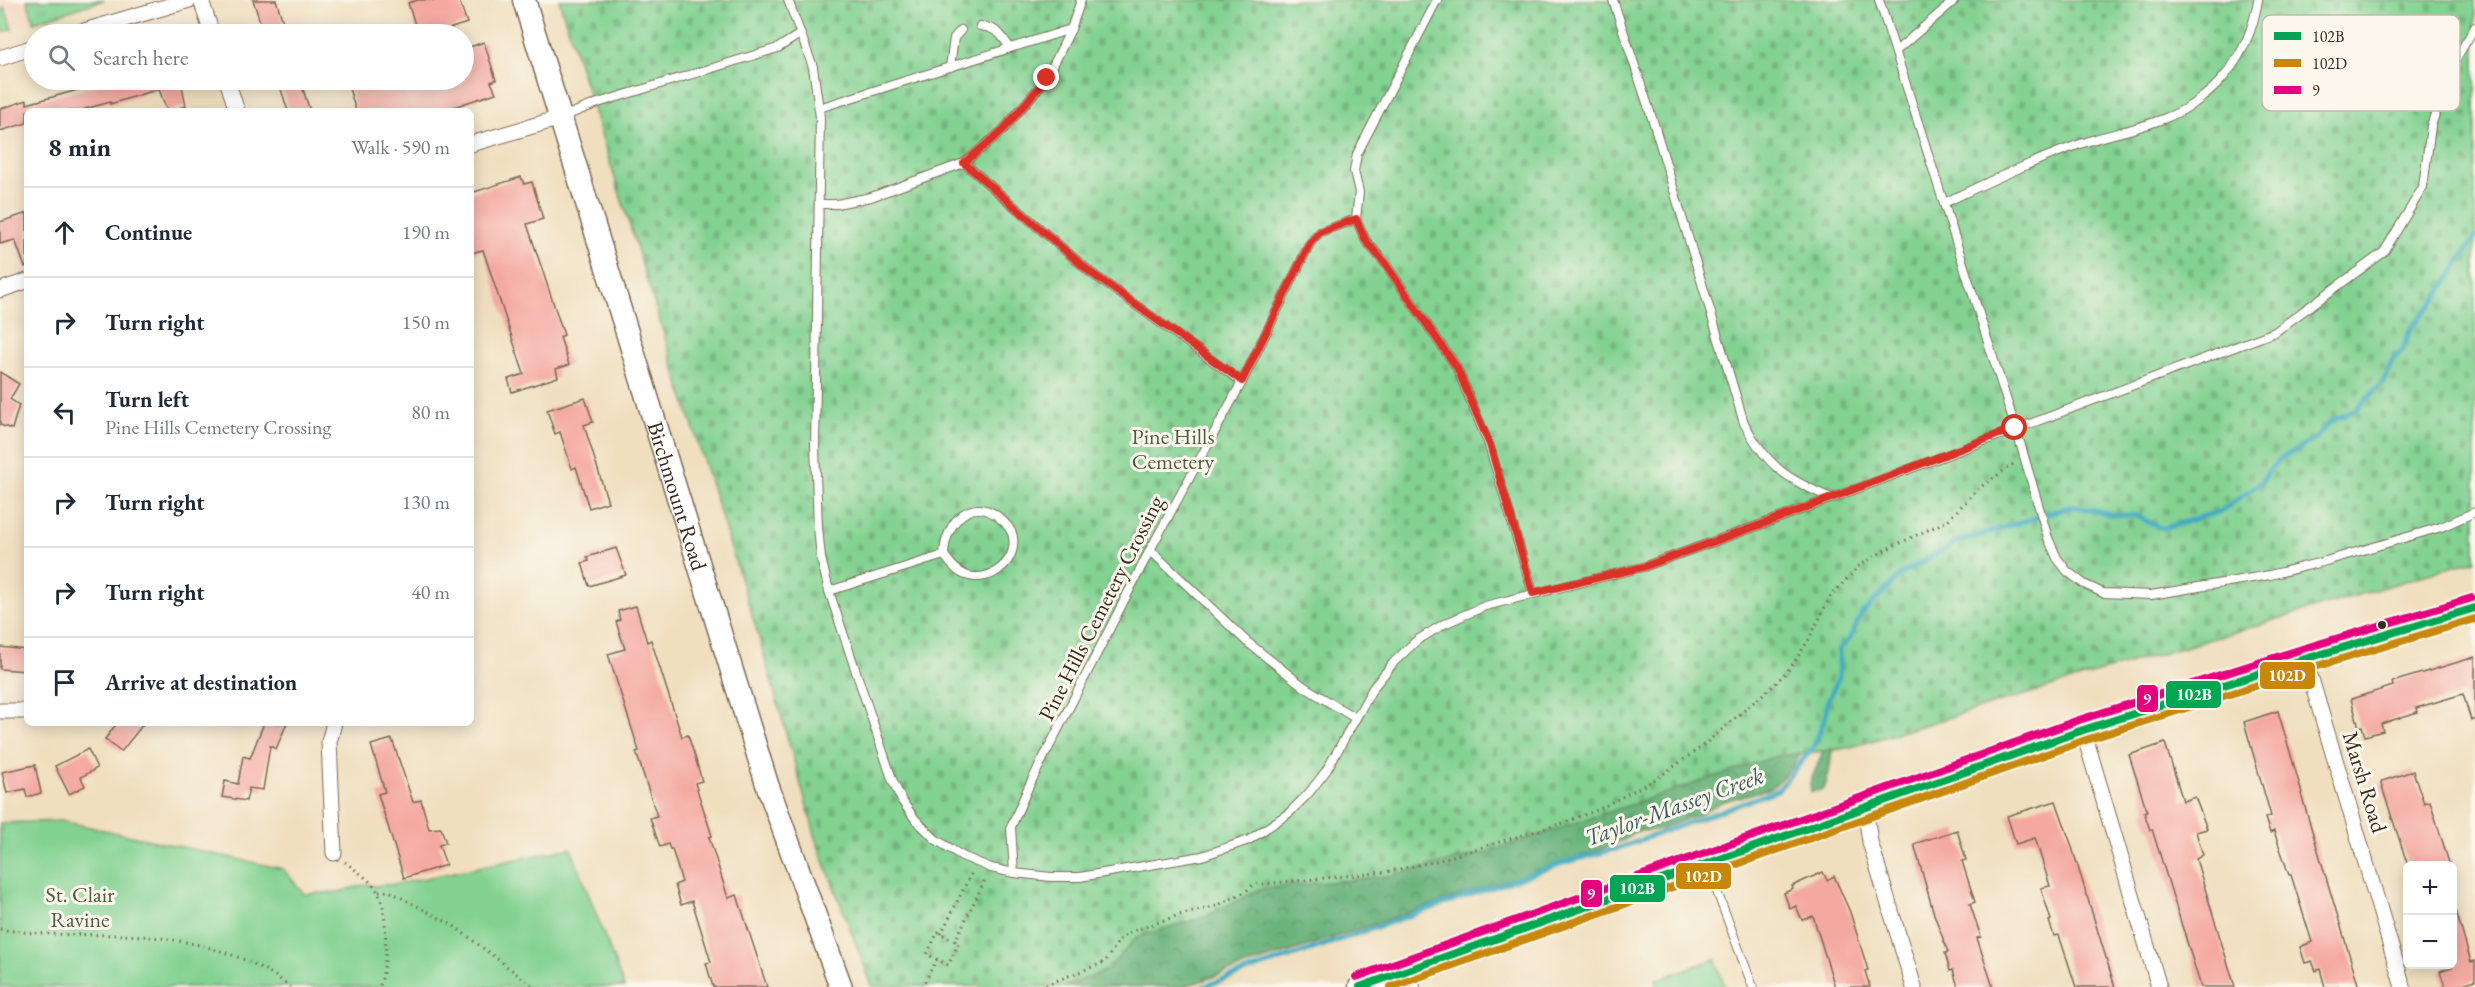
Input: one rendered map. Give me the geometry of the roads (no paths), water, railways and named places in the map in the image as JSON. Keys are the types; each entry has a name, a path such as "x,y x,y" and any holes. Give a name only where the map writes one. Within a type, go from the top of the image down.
{"main road":[{"name":"Birchmount Road","path":"524,0 764,773 841,987"},
{"path":"1360,987 1413,978 1706,864 2083,730 2305,658 2475,608"}],"street":[{"path":"108,24 189,0"},
{"path":"201,0 209,24"},
{"path":"0,58 24,50"},
{"path":"230,90 236,108"},
{"path":"474,143 560,118"},
{"path":"0,290 24,282"},
{"name":"Marsh Road","path":"2305,658 2403,987"},
{"path":"0,711 24,711"},
{"path":"333,726 329,742 334,853"},
{"path":"2083,730 2159,987"},
{"path":"1865,807 1870,842 1914,987"}],"lane":[{"path":"788,0 813,67 819,108 816,487 821,558 829,591 892,779 902,801 915,819 935,840 976,862 1014,873 1051,877 1080,877 1202,856 1249,840 1283,818 1308,794 1326,771 1373,688 1394,662 1430,631 1485,606 1643,567 2275,332 2384,252 2423,187 2431,126 2436,111"},
{"path":"820,204 837,204 871,197 964,163 1003,130 1047,78 1071,29 1081,0"},
{"path":"1437,0 1357,154 1354,171 1359,192 1356,219 1366,241 1384,262 1457,368 1490,445 1533,593"},
{"path":"1613,0 1654,124 1744,423 1759,450 1783,474 1831,498"},
{"path":"1879,0 2048,538 2057,558 2067,571 2084,584 2103,593 2151,595 2259,577 2326,561 2441,526 2475,512"},
{"path":"1896,51 1955,0"},
{"path":"1944,203 2004,174 2092,140 2139,128 2184,110 2202,98 2233,67 2253,25 2258,0"},
{"path":"980,26 991,27 999,31 1010,48"},
{"path":"2460,52 2475,27"},
{"path":"819,108 1071,29"},
{"path":"950,67 954,38 961,30"},
{"path":"560,118 598,103 778,48 800,33"},
{"path":"964,163 1090,272 1242,381"},
{"name":"Pine Hills Cemetery Crossing","path":"1014,873 1011,827 1028,788 1150,550 1242,381 1310,243 1320,232 1356,219"},
{"path":"980,510 999,518 1006,524 1013,537 1010,556 1004,566 993,574 981,577 968,575 954,567 944,555 948,530 961,515 969,511 980,510"},
{"path":"1150,550 1246,641 1303,686 1355,718"},
{"path":"829,591 944,555"},
{"path":"1706,864 1753,987"}],"waterway":[{"name":"Taylor-Massey Creek","path":"1202,987 1563,863 1619,848 1778,790 1814,746 1826,715 1827,702 1839,677 1839,649 1849,640 1862,613 1903,573 1955,543 2073,506 2108,514 2138,516 2157,527 2165,528 2221,511 2262,482 2267,472 2283,457 2314,440 2330,422 2357,409 2383,382 2393,359 2403,350 2410,329 2437,298 2475,237"}],"park label":[{"name":"Pine Hills Cemetery","path":"1173,449"},
{"name":"St. Clair Ravine","path":"80,906"}]}
